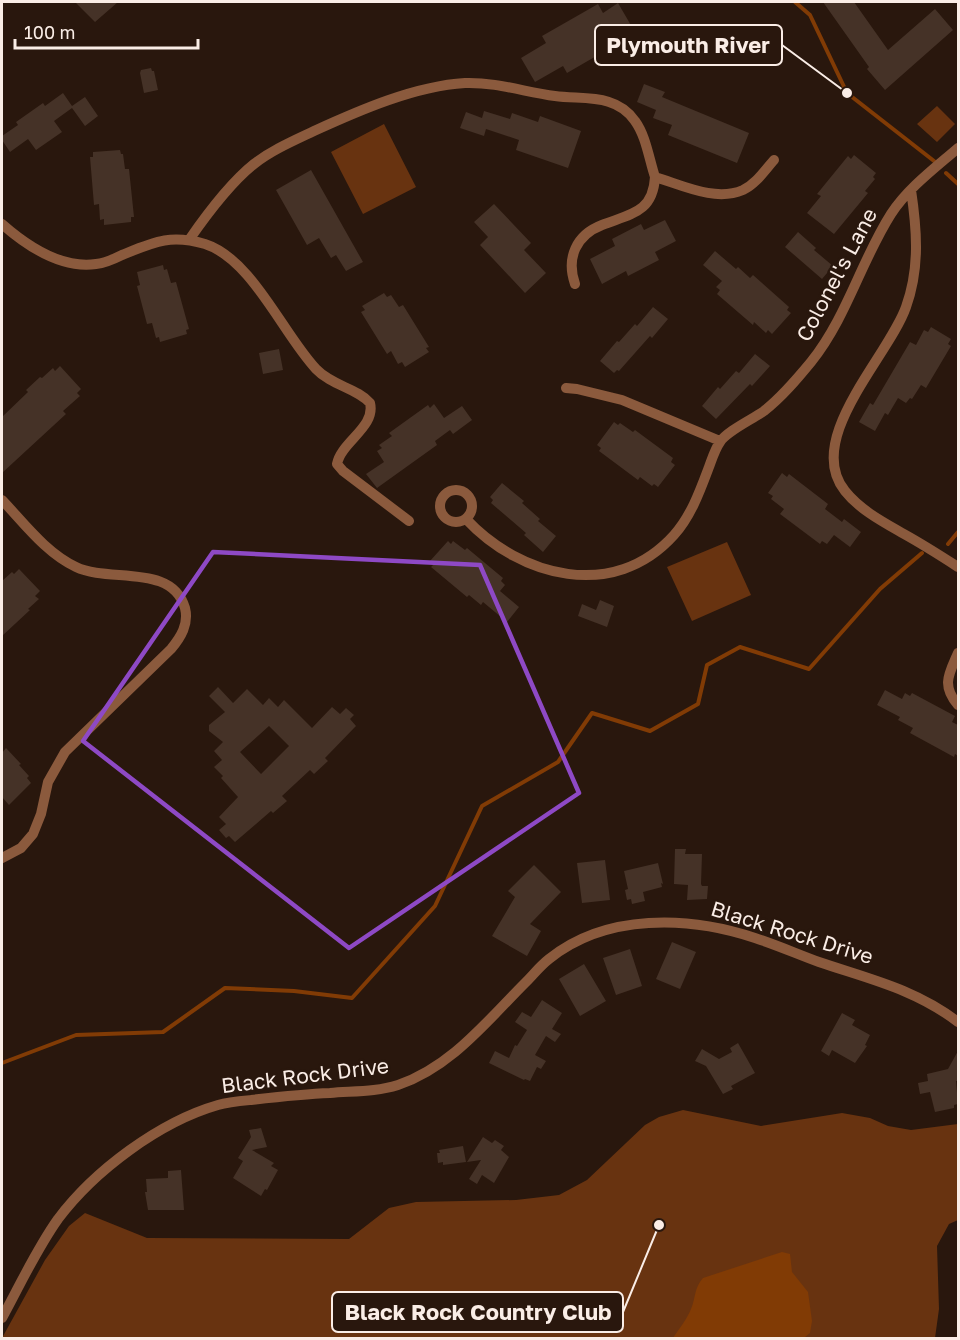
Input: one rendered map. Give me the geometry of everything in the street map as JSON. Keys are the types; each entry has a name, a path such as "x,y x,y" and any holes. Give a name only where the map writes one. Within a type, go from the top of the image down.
{"street":[{"path":"189,240 201,222 241,175 264,157 335,122 433,87 480,83 559,97 591,97 625,110 635,120 643,137 655,177 655,187 649,201 639,211 602,225 579,241 573,253 571,266 575,284"},
{"name":"Colonel's Lane","path":"720,441 766,409 814,359 848,302 891,214 911,190 958,148"},
{"path":"655,177 711,194 724,195 744,190 774,160"},
{"path":"911,190 917,246 911,292 892,337 841,421 834,451 834,466 837,479 844,491 862,508 958,567"},
{"path":"2,225 39,251 61,262 74,264 102,263 157,240 171,238 189,240 215,248 230,258 247,275 318,371 337,385 364,397 370,403 370,415 340,456 337,465 409,521"},
{"path":"466,519 504,550 528,564 555,572 586,575 610,573 623,569 653,554 674,535 694,505 720,441 622,400 566,388"},
{"path":"2,500 48,548 67,563 90,573 144,576 154,579 171,587 179,595 186,613 183,632 171,649 65,752 48,782 41,814 33,834 21,848 2,858"},
{"path":"958,653 947,678 948,688 958,705"},
{"name":"Black Rock Drive","path":"2,1318 37,1253 58,1220 86,1186 122,1156 184,1118 218,1105 309,1095 366,1092 396,1086 424,1074 456,1054 549,959 579,941 602,932 666,921 708,926 753,937 818,962 882,981 923,999 958,1022"}],"highlighted area":[{"path":"213,552 480,565 579,793 349,948 83,741"}],"shaded area":[{"path":"937,106 955,124 937,142 917,124"},
{"path":"384,124 416,187 363,214 331,152"},
{"path":"727,542 751,595 692,621 667,567"},
{"path":"683,1110 761,1126 842,1113 870,1118 888,1126 911,1130 958,1124 958,1220 949,1224 937,1246 939,1309 935,1338 2,1338 45,1260 69,1226 85,1213 147,1238 349,1239 389,1208 416,1202 516,1200 559,1195 587,1180 645,1125 659,1117"},
{"path":"782,1252 790,1254 792,1272 808,1292 812,1321 810,1333 805,1337 673,1338 693,1305 697,1289 703,1278"}],"building":[{"path":"75,2 118,2 95,22"},
{"path":"823,2 854,2 888,50 935,9 953,30 885,90 867,69 869,67"},
{"path":"618,3 632,27 614,38 617,44 567,73 563,66 535,82 521,58 546,43 542,36 598,4 603,13"},
{"path":"151,68 154,71 158,90 144,93 140,73 141,70"},
{"path":"644,84 665,92 662,97 749,133 737,163 668,135 672,125 653,118 656,110 637,102"},
{"path":"63,93 72,106 85,97 98,116 85,126 72,108 54,121 62,132 36,150 28,139 10,152 2,136 18,125 16,122 43,103 45,106"},
{"path":"484,111 510,119 512,113 538,122 540,116 581,131 568,168 516,150 519,140 486,129 484,136 460,128 466,112 482,118"},
{"path":"120,150 123,154 125,169 129,169 134,217 131,217 131,222 104,225 104,219 100,220 99,204 94,205 90,157 93,157 93,152"},
{"path":"854,155 876,173 873,177 875,179 865,191 868,193 834,234 807,213 821,196 817,194 848,156 851,159"},
{"path":"311,170 363,262 346,271 336,255 331,258 319,238 307,245 276,190"},
{"path":"494,204 531,243 524,250 546,273 525,293 480,245 488,237 474,222"},
{"path":"665,220 676,241 655,252 659,260 628,276 626,271 602,284 590,259 615,246 612,239 641,224 644,230"},
{"path":"798,232 833,266 822,279 785,247"},
{"path":"715,251 750,278 753,275 789,307 787,310 791,313 772,334 768,330 766,333 754,322 753,325 717,294 720,290 716,287 722,281 703,265"},
{"path":"163,265 164,270 167,269 171,283 176,282 189,329 186,330 187,334 160,342 159,337 156,338 152,323 147,324 137,286 140,285 137,272"},
{"path":"384,293 387,297 391,295 399,307 403,305 429,347 426,348 429,352 405,367 402,362 398,364 391,351 387,354 361,312 365,310 362,306"},
{"path":"653,307 668,319 619,371 614,373 600,361 617,341 619,342 635,324 637,326"},
{"path":"931,327 951,339 948,344 951,346 926,388 921,385 912,399 910,398 906,403 898,398 888,415 885,413 875,431 859,422 870,403 873,405 910,342 916,345 924,330 928,332"},
{"path":"279,349 283,370 263,374 259,353"},
{"path":"755,354 770,366 716,419 702,406 718,387 720,389 736,371 739,373"},
{"path":"60,366 81,389 77,393 80,396 63,411 66,414 2,473 2,417 40,377 42,378 53,368 55,371"},
{"path":"434,404 444,418 462,406 472,420 453,434 450,430 435,441 437,445 377,488 366,474 384,462 377,451 382,448 379,445 392,436 389,433 428,405 430,408"},
{"path":"614,422 618,425 620,423 633,432 635,430 673,458 671,462 675,465 658,487 654,484 652,486 640,477 638,480 599,451 601,448 597,445"},
{"path":"782,473 787,477 789,474 828,504 825,509 842,522 844,519 861,532 850,547 834,535 827,544 822,541 820,544 780,514 784,509 771,499 773,496 768,493"},
{"path":"502,483 524,501 522,503 540,519 538,521 556,536 543,552 524,535 526,533 491,503 493,500 490,497"},
{"path":"448,541 451,544 453,541 465,550 467,548 503,578 501,581 505,585 500,591 519,607 507,622 483,602 481,605 469,595 467,597 431,567 434,564 430,561"},
{"path":"19,569 40,591 35,596 39,599 2,636 2,581"},
{"path":"600,600 614,606 607,627 578,616 582,604 596,610"},
{"path":"218,687 233,703 247,689 263,705 269,698 278,707 284,700 312,728 332,707 340,714 346,708 354,715 350,719 356,726 325,758 328,761 314,774 310,770 282,796 287,801 273,813 271,811 235,842 229,836 226,838 219,830 226,824 219,817 238,797 214,767 222,760 214,751 223,742 209,731 209,725 225,712 209,696","holes":["269,726 289,746 261,774 240,752"]},
{"path":"885,690 902,699 905,693 910,696 912,693 955,716 952,722 958,725 958,756 955,754 954,757 910,733 913,728 898,720 900,717 877,705"},
{"path":"6,748 21,764 19,765 29,776 27,778 31,783 9,805 2,797 2,753"},
{"path":"675,849 686,849 685,854 702,854 701,884 708,886 707,899 687,900 688,885 674,884"},
{"path":"605,860 610,900 582,903 577,863"},
{"path":"658,863 662,887 643,892 645,901 632,904 631,899 627,900 625,890 628,889 624,871"},
{"path":"534,865 561,892 530,924 541,931 527,956 492,936 515,897 508,891"},
{"path":"672,942 696,952 680,989 656,979"},
{"path":"630,949 642,986 616,995 603,958"},
{"path":"584,964 606,1001 580,1016 559,979"},
{"path":"542,1000 562,1013 552,1029 561,1034 555,1042 546,1036 535,1055 546,1061 541,1069 537,1067 530,1081 489,1063 495,1051 509,1058 515,1045 517,1046 527,1030 515,1022 522,1012 531,1017"},
{"path":"842,1013 855,1020 852,1025 870,1035 865,1045 867,1046 855,1063 832,1050 829,1056 821,1051"},
{"path":"738,1043 755,1073 731,1086 733,1089 723,1094 706,1066 695,1061 702,1049 719,1059 732,1052 730,1048"},
{"path":"958,1051 958,1081 956,1081 958,1104 954,1105 954,1108 935,1112 930,1092 920,1094 918,1083 928,1081 927,1074 948,1069"},
{"path":"261,1128 267,1147 252,1150 274,1163 271,1166 278,1170 261,1196 233,1178 243,1161 238,1158 251,1137 249,1130"},
{"path":"483,1137 492,1143 495,1140 504,1146 501,1150 509,1157 494,1183 482,1175 477,1184 469,1179 481,1160 467,1162"},
{"path":"463,1146 466,1162 443,1165 443,1162 438,1163 439,1150"},
{"path":"181,1170 184,1210 148,1210 145,1192 147,1192 146,1179 168,1178 168,1171"}],"waterway":[{"path":"795,2 810,15 847,93 934,161"},
{"path":"946,173 958,184"},
{"path":"948,544 958,532"},
{"path":"2,1063 76,1035 163,1032 225,988 294,991 352,998 435,906 482,806 558,762 592,713 650,731 698,704 707,665 740,647 809,669 880,589 922,553"}],"place":[{"name":"Plymouth River","path":"847,93"},
{"name":"Black Rock Country Club","path":"659,1225"}]}
